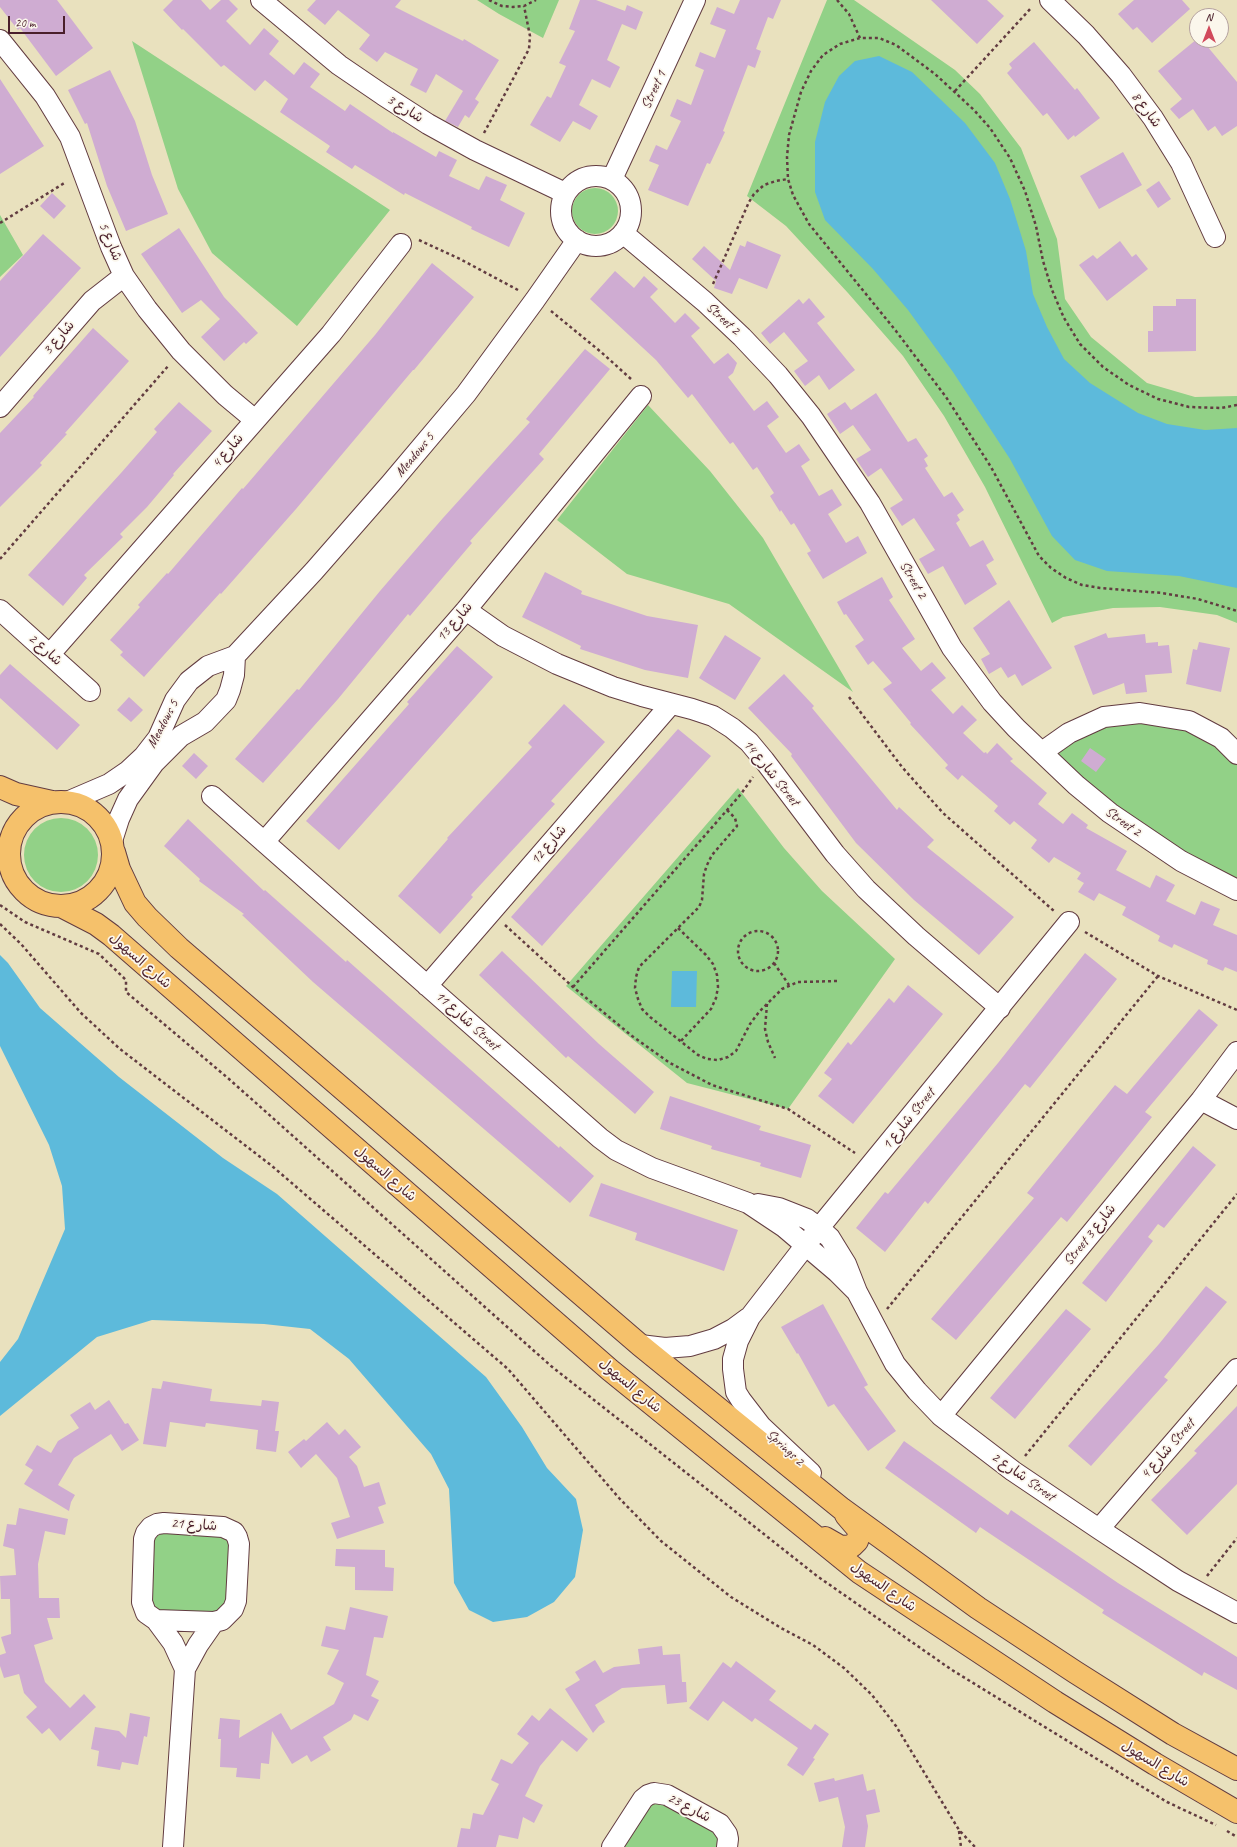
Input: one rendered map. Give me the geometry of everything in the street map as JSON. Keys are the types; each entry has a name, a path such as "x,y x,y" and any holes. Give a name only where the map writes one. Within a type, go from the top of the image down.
{"main road":[{"path":"0,787 34,799 83,806 96,814 106,826 119,869 135,903 147,918 179,948 640,1346 819,1491 978,1608 1173,1734 1237,1769"},
{"path":"60,802 36,807 23,817 14,830 4,854 13,876 21,889 33,899 47,905 63,907 79,904 94,896 105,883 112,868 113,846"},
{"name":"شارع السهول","path":"63,907 96,924 111,935 610,1370 859,1572 956,1638 1155,1764 1237,1812"},
{"path":"796,1521 839,1546 852,1546 857,1541 859,1535 858,1529 842,1509"}],"street":[{"name":"شارع 3","path":"261,0 334,60 383,95 428,124 475,150 565,193"},
{"name":"Street 1","path":"612,180 695,0"},
{"name":"شارع 8","path":"1043,1 1086,35 1121,75 1153,118 1181,163 1215,237"},
{"name":"شارع 5","path":"0,40 45,96 58,116 79,159 111,247 124,276 147,309 181,351 225,395 255,420"},
{"path":"599,176 612,180 627,194 630,204 629,219 623,233 613,241 601,245 589,245 577,240 569,233 563,224 561,203 565,193 574,183 586,177 599,176"},
{"name":"Street 2","path":"623,233 705,302 742,337 778,375 811,416 870,503 952,648 992,702 1076,785 1110,813 1144,838 1181,861 1237,890"},
{"name":"Meadows 5","path":"60,802 110,784 128,771 149,750 158,738 175,700 189,681 208,666 235,656 386,489 466,394 577,240"},
{"name":"شارع 4","path":"50,654 331,334 401,244"},
{"name":"شارع 3","path":"0,407 92,301 124,276"},
{"name":"شارع 13","path":"264,842 466,610 641,396"},
{"name":"شارع 2","path":"0,610 90,691"},
{"name":"شارع 14 Street","path":"466,610 503,636 557,664 613,687 713,716 726,724 748,742 764,760 835,854 866,889 916,936 1000,1008"},
{"path":"232,684 235,656"},
{"path":"208,666 232,684"},
{"name":"Meadows 5","path":"113,846 119,820 140,780 154,763 181,736 192,729 201,711 217,694 232,684"},
{"name":"شارع 12","path":"427,986 671,704"},
{"path":"171,711 192,729"},
{"path":"1042,752 1069,733 1104,717 1140,713 1189,721 1220,738 1237,754"},
{"name":"شارع 11 Street","path":"212,796 585,1125 611,1146 652,1168 748,1203 772,1218 805,1246"},
{"name":"شارع 1 Street","path":"746,1325 805,1246 1069,922"},
{"name":"Street شارع 3","path":"941,1416 1201,1100 1237,1052"},
{"path":"1201,1100 1237,1119"},
{"name":"شارع 11 Street","path":"748,1203 764,1204 793,1213 807,1219 820,1228"},
{"name":"شارع 2 Street","path":"820,1228 839,1251 857,1292 895,1364 917,1391 941,1416 1013,1471 1099,1529 1178,1581 1237,1613"},
{"name":"شارع 2 Street","path":"805,1246 837,1272 857,1292"},
{"path":"640,1346 665,1348 690,1346 714,1339 746,1325"},
{"name":"Springs 2","path":"746,1325 734,1350 732,1369 736,1392 761,1426 807,1468 816,1481 819,1491"},
{"name":"شارع 4 Street","path":"1099,1529 1237,1369"},
{"name":"شارع 21","path":"173,1847 185,1669 198,1645 214,1622 222,1620 233,1609 236,1601 239,1544 234,1532 223,1527 164,1523 151,1527 146,1533 144,1539 142,1602 146,1613 156,1620 173,1643 185,1669"},
{"path":"156,1620 214,1622"},
{"name":"شارع 23","path":"612,1847 643,1799 648,1795 661,1793 720,1824 727,1834 727,1847"}],"path":[{"path":"489,0 502,6 513,7 524,6 536,0"},
{"path":"837,0 849,14 860,38"},
{"path":"955,91 1029,11 1043,1"},
{"path":"475,150 528,49 530,36 524,6"},
{"path":"1237,405 1220,408 1189,407 1158,399 1129,385 1103,367 1080,344 1064,318 1052,290 1043,261 1036,226 1025,191 1010,158 990,128 955,91 896,45 879,38 860,38 840,44 824,55 808,78 794,113 789,135 787,157 788,180 793,195 809,224 896,330 946,397 991,467 1039,556 1051,568 1066,578 1082,585 1162,593 1198,599 1237,611"},
{"path":"0,223 67,182 60,171 79,159"},
{"path":"705,302 751,198 764,186 776,181 788,180"},
{"path":"0,559 181,351"},
{"path":"849,697 902,767 943,813 1043,902 1069,922 1158,976 1237,1010"},
{"path":"573,987 741,794 764,760"},
{"path":"727,810 735,818 737,826 712,855 707,865 704,874 702,900 699,907 639,967 635,988 638,999 650,1017 680,1042 698,1055 707,1059 718,1060 728,1057 736,1051 750,1024 775,994 789,985 808,980 839,981"},
{"path":"491,912 573,987 632,1036 670,1064 712,1085 788,1109 872,1165"},
{"path":"0,924 21,944 81,1013 120,1049 272,1166 508,1369 619,1498 661,1541 731,1597 781,1628 813,1645 844,1668 872,1695 896,1726 959,1830 975,1847"},
{"path":"678,928 706,954 713,964 717,975 718,987 716,998 711,1009 680,1042"},
{"path":"757,931 765,932 771,936 776,942 778,949 774,963 768,968 760,970 752,970 745,966 740,960 738,952 739,944 743,938 749,933 757,931"},
{"path":"774,963 789,985"},
{"path":"874,1325 1158,976"},
{"path":"767,1003 765,1029 768,1042 775,1058"},
{"path":"1013,1471 1237,1194"},
{"path":"1203,1578 1237,1538"},
{"path":"959,1830 961,1847"}],"green space":[{"path":"477,0 559,0 543,38"},
{"path":"827,0 854,0 955,70 980,94 1021,148 1057,239 1065,299 1091,337 1147,383 1195,397 1237,396 1237,623 1217,615 1160,607 1113,608 1063,617 1052,623 985,487 944,416 903,356 848,293 786,226 747,196"},
{"path":"132,41 390,210 297,326 212,253 178,189"},
{"path":"600,188 612,194 617,202 617,220 612,228 604,233 590,234 578,228 573,220 572,206 578,194 586,189"},
{"path":"0,215 23,255 0,277"},
{"path":"648,405 710,471 763,538 853,692 729,604 627,574 557,520"},
{"path":"1104,717 1189,721 1237,754 1237,890 1219,882 1042,752"},
{"path":"738,788 784,848 822,891 895,959 788,1109 687,1083 566,986"},
{"path":"61,818 75,821 87,829 95,841 98,855 95,869 87,881 75,889 61,892 47,889 35,881 27,869 24,855 27,841 35,829 47,821"},
{"path":"166,1532 220,1534 231,1542 231,1602 222,1613 154,1611 149,1597 152,1541 158,1535"},
{"path":"660,1803 668,1804 714,1832 718,1837 719,1847 624,1847 646,1810 651,1805"}],"water":[{"path":"879,56 912,72 965,123 995,163 1010,199 1026,251 1033,294 1047,327 1064,359 1090,383 1138,413 1167,424 1205,430 1237,428 1237,588 1179,576 1107,571 1075,560 1052,536 1010,459 953,372 908,310 873,269 825,220 815,192 815,142 825,102 839,76 855,61"},
{"path":"0,955 8,963 40,1008 119,1077 223,1158 277,1194 486,1377 522,1427 547,1468 576,1499 583,1530 575,1577 554,1602 527,1617 493,1622 469,1610 454,1583 449,1489 431,1454 349,1359 310,1329 264,1324 152,1320 97,1337 0,1416 0,1362 18,1339 65,1229 62,1186 49,1145 0,1046"},
{"path":"672,971 697,971 696,1007 671,1007"}],"building":[{"path":"0,0 57,0 93,48 56,76 20,28 18,30 0,7"},
{"path":"173,0 201,0 210,10 221,0 229,0 238,9 226,21 250,45 264,28 279,41 269,54 294,75 304,62 320,74 310,87 345,111 350,104 393,133 436,157 439,151 457,160 449,176 479,190 486,176 507,185 500,200 525,213 509,247 471,229 472,227 405,193 404,195 355,165 352,169 326,152 330,146 280,112 288,99 265,80 255,91 224,65 221,67 183,29 182,30 163,10"},
{"path":"316,0 401,0 395,7 463,41 464,39 499,60 475,99 479,102 469,118 465,115 458,127 445,121 463,91 436,74 426,93 410,85 418,69 385,52 377,62 359,49 370,35 338,10 325,25 307,10"},
{"path":"580,0 596,0 625,11 627,5 643,12 636,30 622,24 607,60 620,67 610,88 592,79 579,105 598,116 590,130 573,121 560,142 530,125 547,96 551,98 566,66 559,63 575,31 569,29"},
{"path":"740,0 781,0 773,19 768,17 756,49 761,51 755,68 748,65 723,131 725,132 710,164 707,163 688,206 648,190 659,165 649,161 656,145 667,150 681,121 670,116 677,99 691,105 704,70 695,66 700,52 715,58 726,30 710,24 717,7 734,14"},
{"path":"931,0 987,0 1004,16 977,44"},
{"path":"1134,0 1182,0 1189,8 1189,10 1152,43 1137,27 1133,30 1118,14"},
{"path":"1034,42 1075,90 1077,88 1100,118 1075,137 1074,135 1068,140 1047,113 1043,116 1007,73 1012,68 1009,64"},
{"path":"1189,46 1189,48 1209,48 1237,82 1237,126 1222,136 1215,126 1208,131 1193,109 1179,119 1170,109 1182,99 1158,71"},
{"path":"110,70 135,121 152,175 168,214 126,231 107,186 87,123 85,124 68,90"},
{"path":"0,79 44,146 0,174"},
{"path":"1123,152 1142,185 1099,209 1080,176"},
{"path":"1159,181 1171,199 1158,208 1146,190"},
{"path":"52,193 66,206 54,219 40,206"},
{"path":"179,228 224,297 258,333 246,344 244,342 224,361 201,337 220,319 201,300 182,313 141,254"},
{"path":"43,234 81,268 0,357 0,281"},
{"path":"747,241 781,255 767,289 739,278 732,294 714,288 716,281 692,259 704,246 730,270 740,245 745,247"},
{"path":"1120,241 1132,257 1136,254 1148,269 1107,301 1079,265 1093,255 1097,259"},
{"path":"432,263 474,297 296,509 221,594 220,593 144,677 120,655 123,652 110,640 140,607 138,605 167,573 168,574 242,488 243,489 375,335"},
{"path":"615,271 634,288 644,276 658,289 650,297 675,323 685,313 700,328 691,336 714,364 728,353 737,363 733,373 728,377 754,411 767,401 779,417 767,426 786,453 799,444 810,460 801,466 819,496 832,489 842,505 828,514 846,543 858,536 867,553 823,579 807,553 811,551 794,523 791,525 781,510 780,512 770,496 774,493 757,467 753,470 733,442 730,444 692,394 688,398 656,360 590,299"},
{"path":"809,298 825,317 817,323 855,370 829,390 819,375 805,386 794,371 808,361 784,332 770,344 761,333 799,299 803,304"},
{"path":"1176,299 1196,299 1196,351 1148,352 1148,331 1153,331 1153,306 1176,306"},
{"path":"93,328 129,361 65,433 67,434 40,463 42,465 0,507 0,433 34,397 33,396"},
{"path":"585,349 610,369 539,454 544,459 470,541 472,543 410,616 408,614 338,699 263,783 235,759 297,689 299,690 380,591 443,518 530,422 526,419"},
{"path":"876,393 908,442 916,438 928,456 924,459 928,466 925,468 944,497 952,492 964,510 957,515 960,520 956,523 970,547 983,540 994,560 986,565 997,584 965,605 943,566 928,574 919,559 935,550 914,518 902,526 890,508 903,500 881,468 868,477 856,459 871,450 853,425 840,434 827,414 845,402 851,410"},
{"path":"179,402 212,431 173,474 174,475 147,507 120,534 123,537 84,575 87,578 63,606 28,575 157,432 154,429"},
{"path":"545,572 582,591 581,594 647,616 698,625 688,678 645,670 580,649 581,646 522,617"},
{"path":"882,577 893,597 889,600 915,639 902,648 921,671 932,662 946,678 931,690 953,714 962,705 977,720 963,733 984,753 986,752 987,754 997,743 1013,759 1010,761 1047,793 1038,804 1063,824 1072,813 1088,825 1086,828 1127,851 1116,870 1150,888 1156,875 1175,885 1166,901 1195,915 1201,901 1220,909 1213,925 1237,935 1237,972 1225,967 1223,971 1207,964 1208,960 1174,944 1172,948 1158,941 1160,936 1122,915 1126,907 1099,893 1094,901 1078,892 1084,883 1077,879 1081,873 1054,857 1049,863 1031,848 1037,840 1014,821 1010,825 994,811 998,806 962,775 958,780 945,768 948,765 910,724 911,723 883,689 892,683 873,661 868,665 855,646 864,640 846,614 844,615 837,602"},
{"path":"1009,600 1052,668 1022,686 1015,674 1008,678 1001,667 989,674 981,659 990,654 973,628"},
{"path":"1106,633 1108,638 1145,634 1146,643 1158,642 1158,646 1169,645 1172,673 1145,675 1147,692 1126,694 1124,683 1093,695 1074,646"},
{"path":"725,635 761,658 735,700 699,678"},
{"path":"1199,642 1230,648 1221,692 1186,684 1193,649 1197,650"},
{"path":"457,646 493,677 339,850 306,821 409,704 407,702"},
{"path":"10,664 80,725 57,750 0,698 0,675"},
{"path":"784,674 814,706 812,708 897,810 899,807 934,840 927,847 1014,917 979,955 914,900 856,843 791,756 792,754 748,708"},
{"path":"129,697 143,710 131,722 117,710"},
{"path":"564,704 605,742 551,801 555,804 471,895 473,897 440,934 398,896 448,839 447,838 532,747 528,743"},
{"path":"678,729 711,756 542,946 511,917"},
{"path":"1090,748 1106,759 1096,772 1081,761"},
{"path":"194,753 208,766 196,779 182,766"},
{"path":"188,819 264,891 265,890 346,962 347,960 559,1148 560,1146 594,1176 570,1203 313,982 242,915 244,914 199,881 200,879 164,846"},
{"path":"502,951 599,1044 654,1092 635,1114 568,1056 566,1058 479,975"},
{"path":"1085,953 1117,979 1030,1088 1025,1084 928,1204 925,1201 885,1252 856,1228 885,1192 888,1194 998,1063"},
{"path":"908,985 943,1014 853,1124 818,1096 832,1079 824,1073 848,1042 851,1045 889,998 894,1003"},
{"path":"1199,1009 1218,1025 1145,1112 1152,1117 1067,1222 1061,1217 956,1340 931,1319 1034,1198 1027,1193 1115,1085 1127,1094"},
{"path":"670,1096 761,1126 759,1130 811,1145 801,1178 760,1166 761,1163 711,1149 712,1146 660,1129"},
{"path":"1193,1146 1216,1165 1164,1228 1158,1224 1148,1237 1153,1241 1106,1302 1082,1283"},
{"path":"601,1183 738,1230 724,1271 635,1240 637,1233 589,1216"},
{"path":"1206,1286 1227,1302 1164,1377 1168,1380 1091,1466 1068,1446 1159,1344"},
{"path":"823,1304 868,1385 864,1387 896,1431 868,1451 834,1404 828,1407 798,1353 797,1354 781,1327"},
{"path":"1066,1309 1091,1329 1015,1419 990,1398"},
{"path":"163,1381 212,1389 210,1401 261,1406 262,1400 279,1402 275,1431 279,1431 276,1452 256,1449 258,1430 206,1423 205,1427 170,1422 166,1447 143,1444 152,1388 161,1389"},
{"path":"109,1400 125,1424 128,1423 139,1440 122,1451 111,1434 74,1458 58,1485 75,1495 71,1502 69,1511 24,1484 33,1470 25,1465 37,1445 51,1453 58,1441 79,1428 70,1415 90,1402 95,1410"},
{"path":"1237,1406 1237,1484 1187,1535 1151,1500 1197,1453 1194,1451"},
{"path":"327,1422 339,1435 345,1429 361,1447 349,1457 357,1466 364,1487 379,1482 386,1504 378,1507 384,1523 337,1539 331,1523 350,1517 337,1478 316,1454 301,1468 288,1452 304,1439 306,1441"},
{"path":"904,1441 1008,1515 1011,1510 1118,1583 1237,1657 1237,1690 1204,1672 1202,1676 1102,1613 1104,1610 980,1527 976,1533 885,1468"},
{"path":"19,1508 68,1519 65,1535 45,1531 38,1564 39,1598 59,1598 60,1618 47,1618 53,1639 34,1645 45,1682 70,1708 84,1694 96,1707 60,1741 49,1728 42,1734 26,1717 37,1707 24,1693 19,1674 4,1678 0,1666 0,1655 6,1653 1,1637 11,1634 10,1599 1,1599 0,1576 16,1575 14,1549 3,1546 7,1524 16,1525"},
{"path":"336,1549 385,1550 385,1567 394,1568 393,1591 355,1590 355,1567 335,1566"},
{"path":"350,1607 388,1616 383,1638 374,1637 366,1675 379,1681 371,1696 379,1700 368,1721 354,1714 351,1720 323,1737 331,1750 311,1762 307,1755 292,1764 272,1731 269,1764 261,1763 260,1779 236,1777 237,1768 220,1767 221,1739 218,1739 220,1718 240,1720 239,1738 281,1713 291,1730 334,1704 344,1683 327,1674 339,1650 321,1646 326,1626 345,1630"},
{"path":"662,1646 663,1655 680,1654 682,1682 686,1682 687,1702 667,1704 665,1685 622,1688 595,1705 605,1722 593,1733 565,1689 580,1680 575,1672 595,1660 603,1673 614,1667 640,1664 638,1649"},
{"path":"736,1661 776,1691 769,1700 811,1730 815,1724 829,1734 813,1758 815,1759 803,1776 787,1765 798,1748 755,1718 752,1722 723,1701 708,1721 689,1708 723,1662 731,1668"},
{"path":"550,1708 588,1739 577,1752 562,1740 540,1766 525,1796 543,1805 534,1823 523,1817 518,1839 499,1835 496,1847 457,1847 461,1828 470,1829 473,1813 483,1815 499,1784 491,1780 501,1759 512,1764 529,1743 517,1734 532,1715 539,1721"},
{"path":"130,1713 150,1717 147,1737 144,1736 138,1765 122,1762 120,1770 97,1766 99,1751 91,1749 95,1727 119,1731 126,1738"},
{"path":"863,1774 867,1791 875,1789 880,1812 866,1815 868,1826 865,1847 842,1847 845,1827 838,1797 819,1802 814,1783 834,1778 835,1781"}]}
